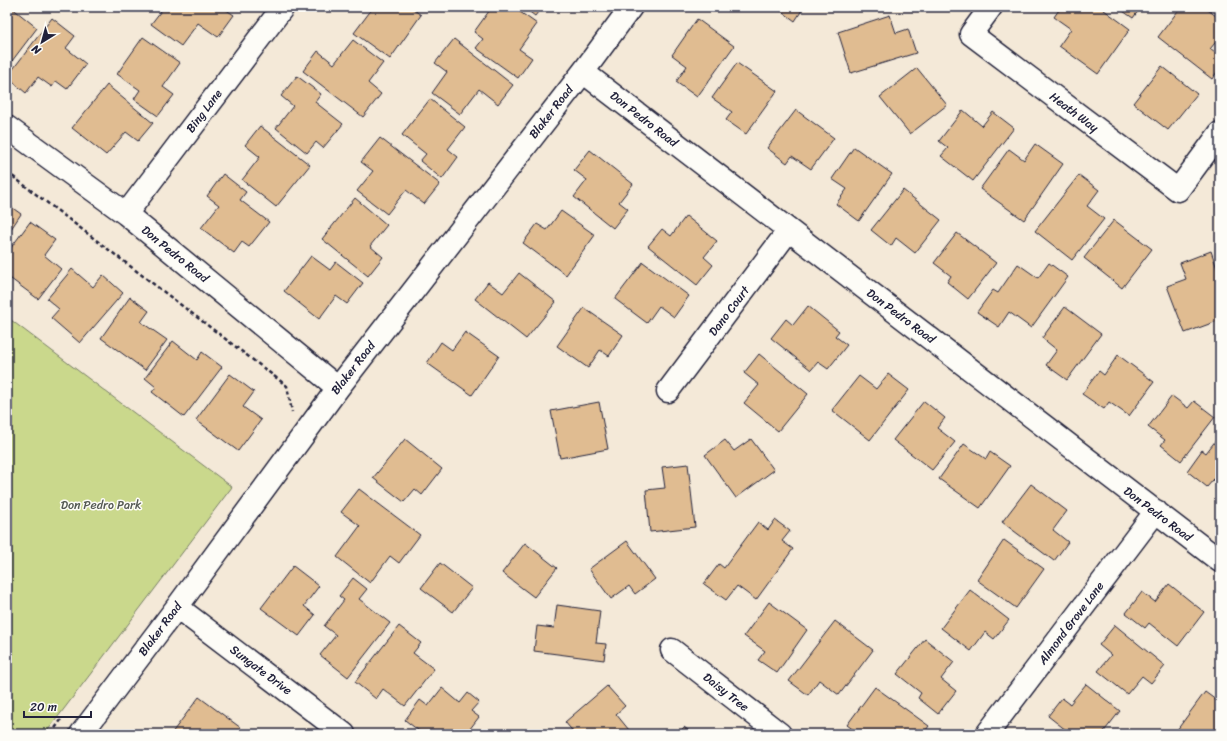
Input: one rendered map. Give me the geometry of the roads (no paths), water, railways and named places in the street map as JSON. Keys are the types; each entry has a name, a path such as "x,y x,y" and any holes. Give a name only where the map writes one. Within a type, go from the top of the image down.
{"street":[{"name":"Bing Lane","path":"126,214 282,7"},
{"name":"Blaker Road","path":"81,734 177,607 338,388 583,72 631,7"},
{"name":"Heath Way","path":"991,7 971,34 1178,190 1220,133"},
{"name":"Don Pedro Road","path":"583,72 1220,561"},
{"name":"Don Pedro Road","path":"7,127 126,214 338,388"},
{"name":"Dano Court","path":"668,391 789,230"},
{"name":"Almond Grove Lane","path":"987,734 1156,511"},
{"name":"Sungate Drive","path":"177,607 344,734"},
{"name":"Daisy Tree","path":"672,650 780,734"}],"park label":[{"name":"Don Pedro Park","path":"101,505"}]}
